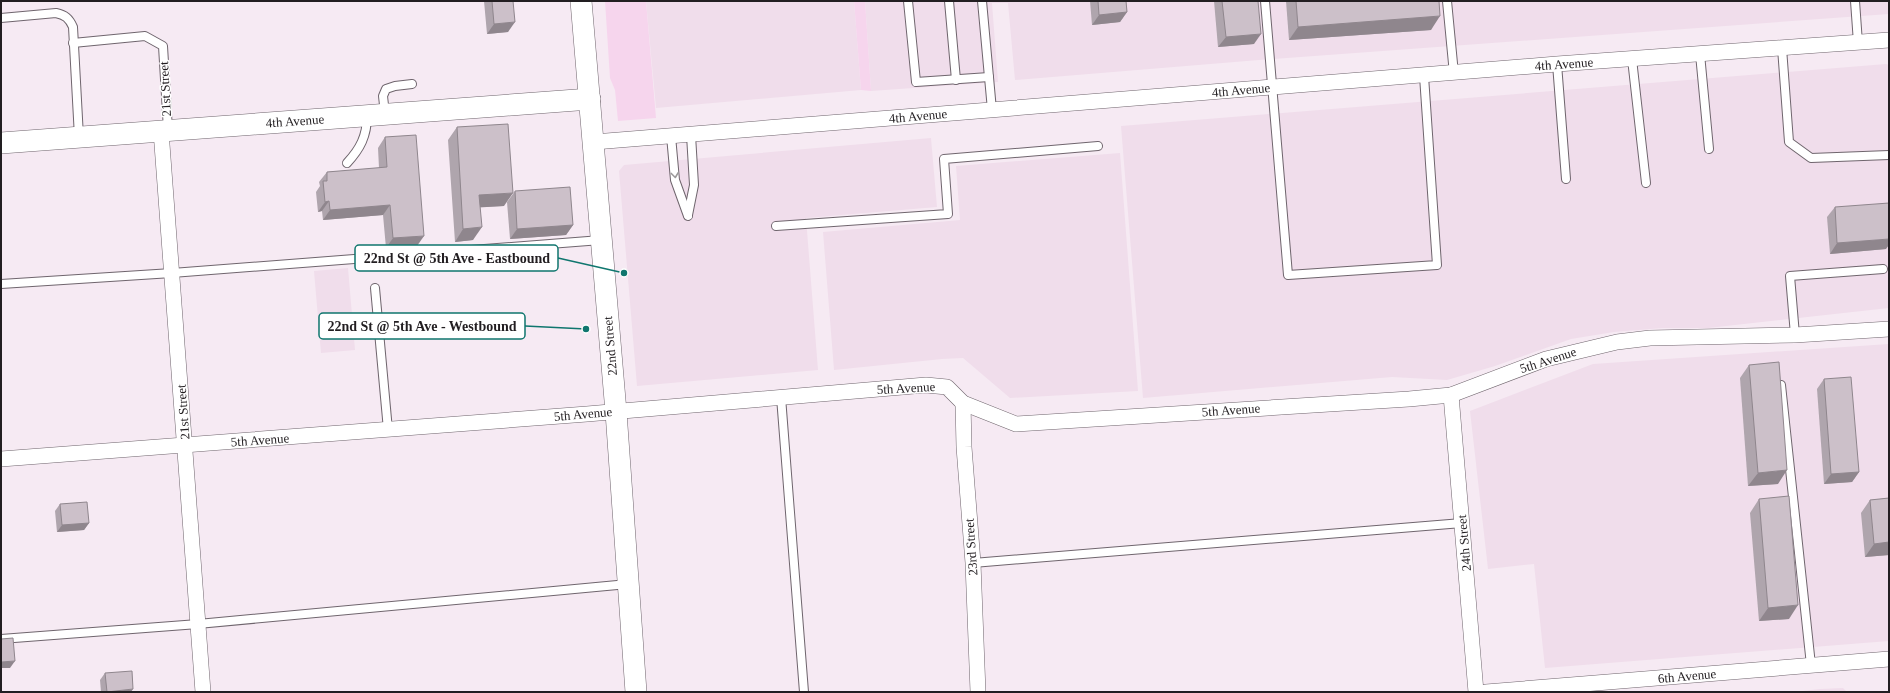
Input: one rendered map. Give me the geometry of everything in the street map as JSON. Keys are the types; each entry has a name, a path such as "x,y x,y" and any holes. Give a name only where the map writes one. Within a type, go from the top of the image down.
{"street":[{"name":"22nd Street","path":"581,1 616,412 636,692"},
{"name":"4th Avenue","path":"594,142 1454,74 1557,64 1889,40"},
{"name":"4th Avenue","path":"1,143 590,99"},
{"name":"21st Street","path":"164,131 172,273 204,692"},
{"name":"5th Avenue","path":"1,459 616,412 926,385 947,387 963,403 1016,424 1451,395 1546,359 1617,342 1650,338 1795,335 1889,329"},
{"name":"24th Street","path":"1451,395 1476,692"},
{"name":"23rd Street","path":"963,403 964,447 973,563 978,692"},
{"name":"6th Avenue","path":"1494,692 1889,659"}],"lane":[{"path":"908,1 916,82 989,77"},
{"path":"949,1 956,80"},
{"path":"982,1 992,110"},
{"path":"1265,1 1271,88 1288,275 1437,265 1424,76"},
{"path":"1447,1 1454,74"},
{"path":"1855,1 1858,42"},
{"path":"1,18 56,13 64,15 69,20 72,27 79,137"},
{"name":"21st Street","path":"73,43 145,36 163,46 164,131"},
{"path":"1782,48 1789,142 1811,158 1889,155"},
{"path":"1700,54 1709,149"},
{"path":"1632,59 1646,183"},
{"path":"1557,64 1566,179"},
{"path":"347,164 357,152 363,141 367,128 376,115 386,89 395,86 412,84"},
{"path":"671,136 675,180 688,216 694,185 691,135"},
{"path":"776,226 948,214 944,159 1098,146"},
{"path":"1,284 172,273 602,240"},
{"path":"1795,335 1790,276 1883,269"},
{"path":"375,288 388,430"},
{"path":"1781,385 1811,665"},
{"path":"781,397 804,692"},
{"path":"973,563 1462,523"},
{"path":"1,638 198,624 628,584"}],"shaded area":[{"path":"605,1 646,1 656,118 618,121 615,90 610,78"},
{"path":"646,1 854,1 861,90 656,108"},
{"path":"854,1 865,1 871,91 861,90"},
{"path":"865,1 1889,1 1889,14 1259,60 1015,80 1008,3 992,3 998,82 871,91"},
{"path":"1886,64 1889,65 1889,308 1708,328 1663,328 1614,332 1571,339 1495,366 1447,380 1392,377 1143,398 1121,126"},
{"path":"931,138 937,207 806,218 818,370 637,386 619,171 624,165"},
{"path":"1120,153 1138,391 1010,398 963,358 834,370 823,232 960,220 956,166"},
{"path":"348,268 355,350 321,353 314,271"},
{"path":"1889,344 1889,641 1545,668 1534,564 1488,569 1470,411 1593,364"},
{"path":"1843,688 1847,692 1793,692 1820,689"}],"building":[{"path":"492,1 513,1 515,22 494,24"},
{"path":"1098,1 1126,1 1127,12 1099,15"},
{"path":"1222,1 1258,1 1261,34 1226,37"},
{"path":"1296,1 1439,1 1440,16 1298,27"},
{"path":"508,124 513,193 479,195 482,227 463,229 457,127"},
{"path":"416,135 424,236 393,238 390,205 330,210 329,201 325,202 323,181 327,181 327,172 387,167 385,137"},
{"path":"570,187 573,225 517,229 515,191"},
{"path":"1889,203 1889,239 1837,243 1835,207"},
{"path":"1779,362 1787,470 1758,473 1749,365"},
{"path":"1851,377 1859,472 1831,474 1824,379"},
{"path":"1789,496 1798,605 1768,608 1759,499"},
{"path":"1889,498 1889,542 1874,544 1870,500"},
{"path":"87,502 89,523 62,525 60,504"},
{"path":"13,638 15,661 1,662 1,639"},
{"path":"132,671 133,689 107,692 105,673"}],"place":[{"name":"22nd St @ 5th Ave - Eastbound","path":"624,273"},
{"name":"22nd St @ 5th Ave - Westbound","path":"586,329"}]}
